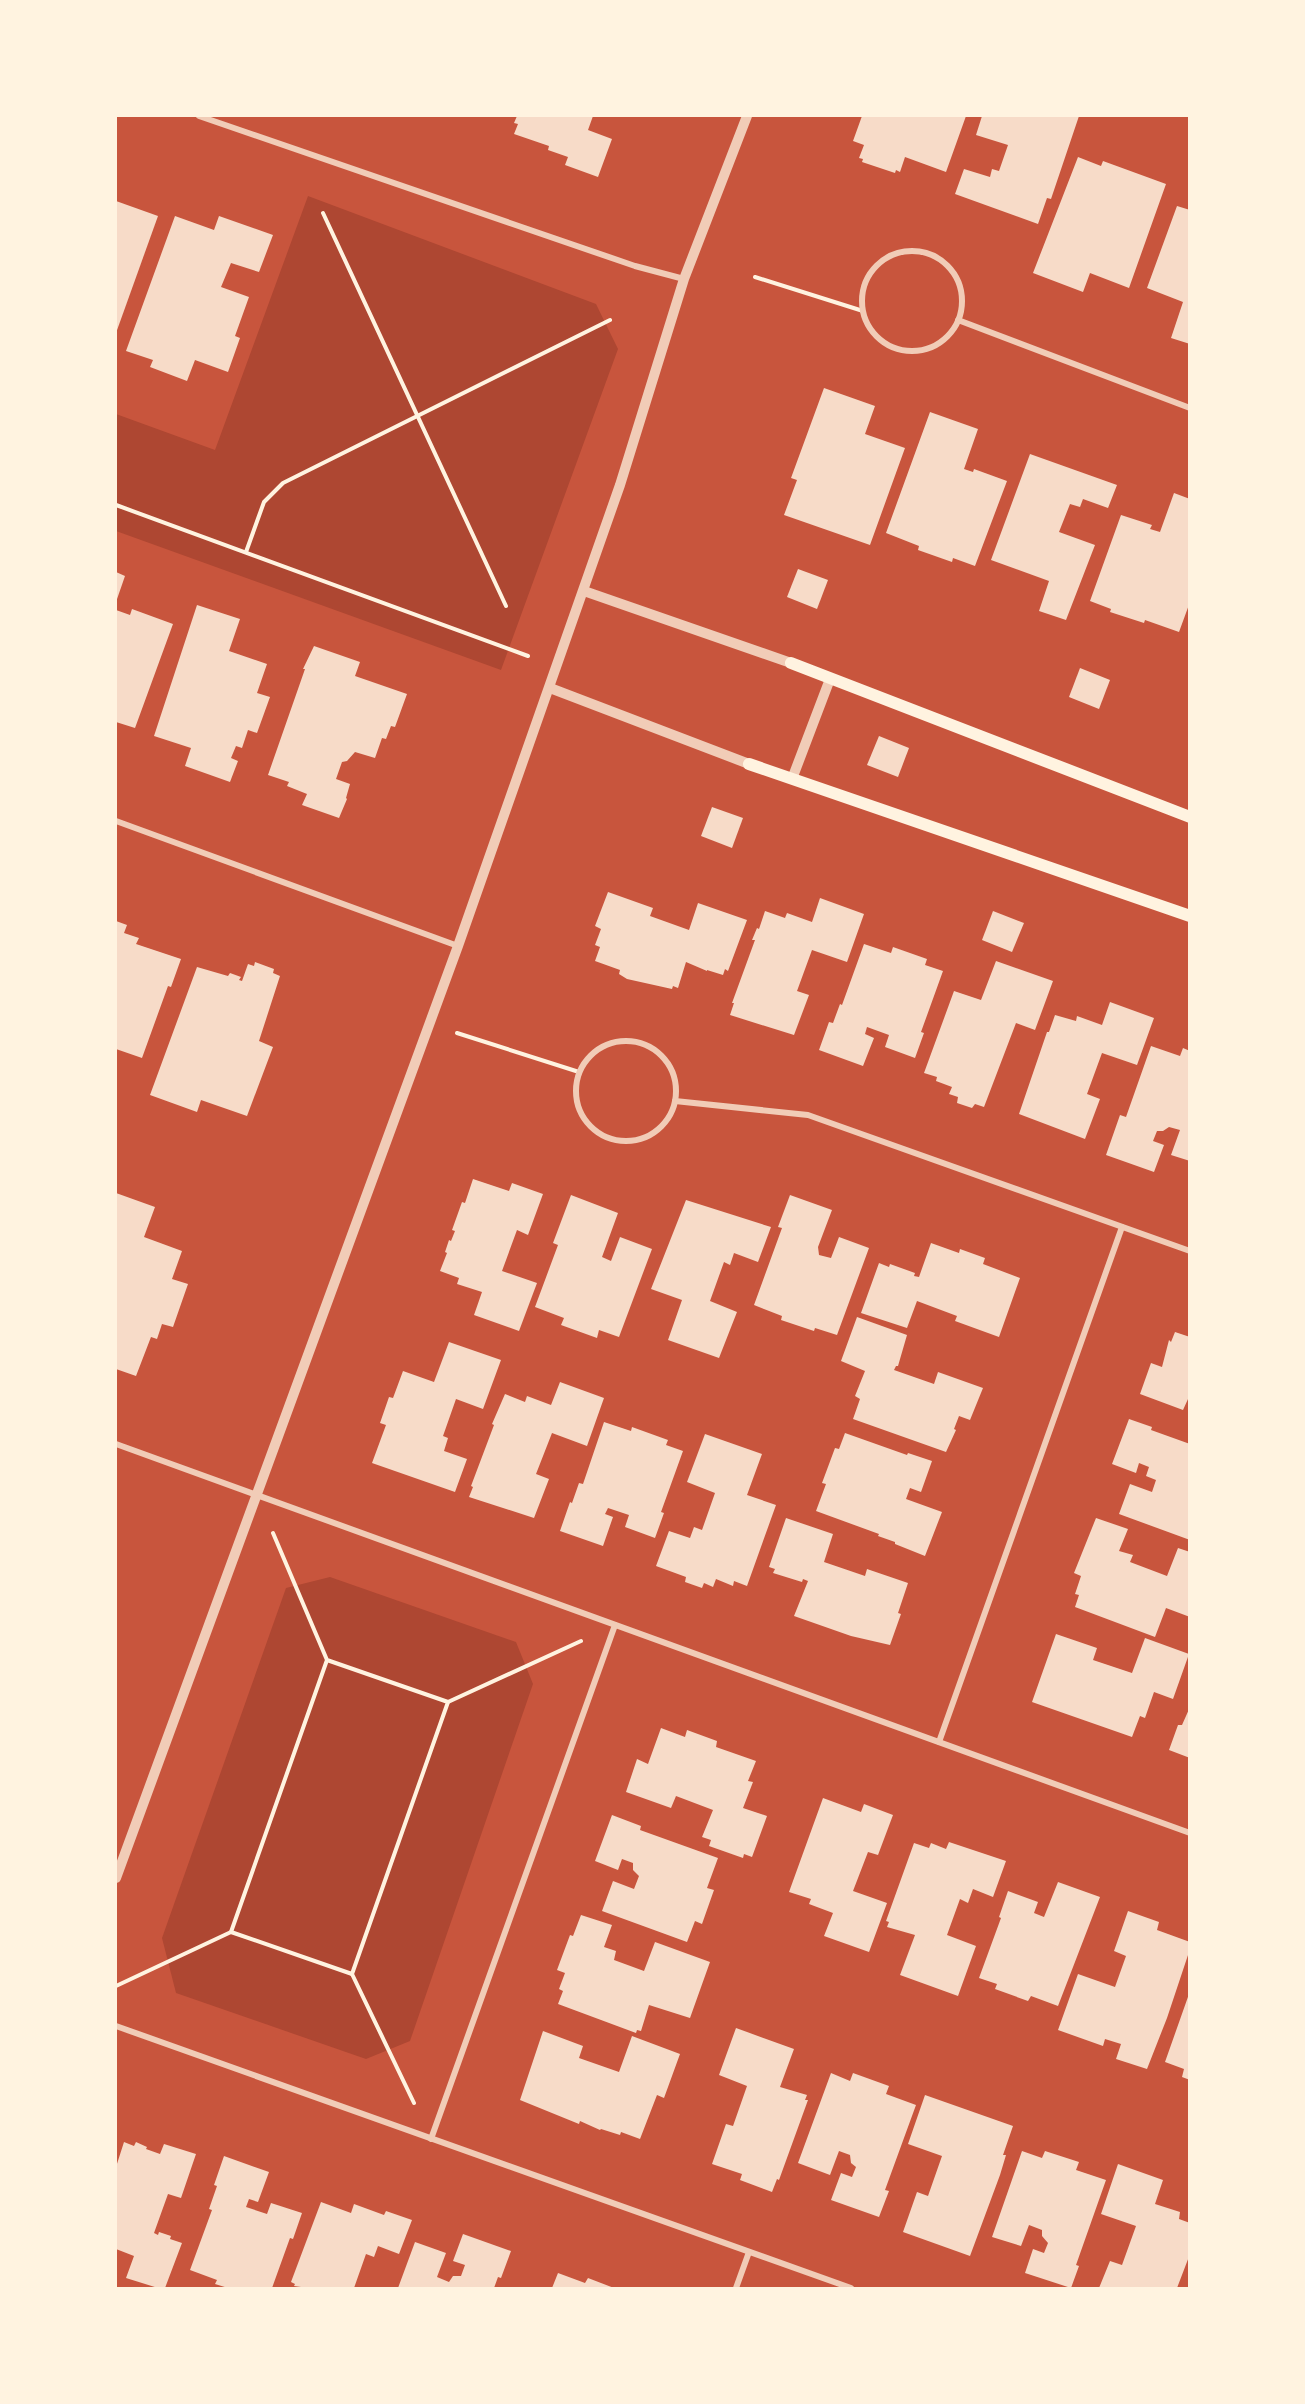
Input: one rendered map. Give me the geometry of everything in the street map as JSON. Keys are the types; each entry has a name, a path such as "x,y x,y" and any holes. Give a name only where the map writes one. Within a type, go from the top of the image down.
{"main road":[{"path":"791,663 1190,817"},
{"path":"749,764 1190,916"}],"street":[{"path":"199,116 635,266 684,279"},
{"path":"116,1878 458,946 620,485 684,279 747,116"},
{"path":"906,250 927,252 946,263 958,279 963,300 958,320 946,338 928,348 908,351 888,345 872,330 863,311 863,291 871,271 886,258 906,250"},
{"path":"958,320 1190,408"},
{"path":"584,591 791,663"},
{"path":"792,779 830,679"},
{"path":"550,688 749,764"},
{"path":"116,821 458,946"},
{"path":"631,1041 650,1048 666,1061 675,1080 675,1101 667,1120 651,1135 631,1141 610,1139 592,1129 579,1112 575,1092 579,1072 592,1055 609,1043 631,1041"},
{"path":"675,1101 808,1115 1190,1251"},
{"path":"939,1742 1122,1227"},
{"path":"116,1444 1190,1833"},
{"path":"431,2139 615,1625"},
{"path":"116,2026 851,2289"},
{"path":"736,2289 749,2252"}],"path":[{"path":"323,213 506,606"},
{"path":"755,277 863,311"},
{"path":"246,552 264,502 284,483 610,320"},
{"path":"116,505 557,667"},
{"path":"430,1024 579,1072"},
{"path":"231,1932 327,1660 257,1496"},
{"path":"327,1660 448,1702 615,1625"},
{"path":"431,2139 352,1974 448,1702"},
{"path":"116,1986 231,1932 352,1974"}],"shaded area":[{"path":"308,196 596,304 618,349 501,670 116,531 116,414 215,450"},
{"path":"330,1577 516,1642 533,1684 410,2041 366,2059 176,1993 162,1938 286,1588"}],"building":[{"path":"517,116 593,116 588,130 612,139 598,177 565,165 568,157 548,150 549,146 514,134 518,124 514,123"},
{"path":"862,116 966,116 946,172 905,157 900,172 896,170 895,173 862,162 863,159 859,158 864,145 853,141"},
{"path":"982,116 1079,116 1051,199 1047,198 1038,224 955,194 964,169 990,177 992,169 999,171 1008,145 976,135"},
{"path":"1078,157 1101,166 1103,161 1166,184 1129,288 1090,273 1083,292 1033,273"},
{"path":"116,201 158,216 116,333"},
{"path":"1177,206 1190,210 1190,344 1171,338 1183,302 1147,288"},
{"path":"175,216 214,230 219,216 273,235 259,272 231,263 221,287 249,297 235,336 240,338 228,372 195,360 187,381 150,367 153,360 126,351"},
{"path":"824,388 875,406 865,434 905,448 870,545 784,515 797,480 791,478"},
{"path":"930,412 978,429 964,469 973,472 974,469 1007,481 975,566 953,558 952,562 918,550 919,546 886,533"},
{"path":"1030,454 1117,485 1108,508 1083,499 1080,507 1070,504 1059,532 1095,545 1066,620 1039,611 1049,581 991,560"},
{"path":"1174,493 1190,499 1190,602 1179,632 1145,620 1144,623 1110,612 1111,609 1090,601 1121,515 1152,525 1150,529 1160,532"},
{"path":"798,569 828,580 817,609 787,597"},
{"path":"116,572 125,576 116,602"},
{"path":"197,605 240,619 229,651 267,664 257,693 270,697 257,733 248,730 242,748 236,746 231,758 238,761 230,782 185,766 191,748 154,736"},
{"path":"132,609 173,624 135,728 116,722 116,610 130,615"},
{"path":"314,646 360,662 355,676 407,694 395,727 391,726 386,739 382,738 375,758 355,752 347,761 342,762 336,779 350,784 339,818 302,805 307,794 287,786 289,782 268,775 305,669 303,669"},
{"path":"1080,668 1110,680 1099,709 1069,697"},
{"path":"879,736 909,748 898,777 867,765"},
{"path":"712,807 743,818 732,848 701,836"},
{"path":"608,892 653,908 650,916 689,930 698,903 747,920 728,971 725,969 723,975 686,962 678,988 673,986 672,989 627,979 619,974 620,970 595,961 600,947 595,945 601,929 595,926"},
{"path":"820,898 864,914 847,962 812,950 797,991 809,995 794,1035 730,1015 734,1003 732,1003 755,940 752,940 757,928 759,929 765,911 785,918 787,913 812,922"},
{"path":"993,911 1024,923 1012,952 982,940"},
{"path":"116,921 127,925 124,933 139,938 136,944 181,959 171,987 168,986 142,1058 116,1049"},
{"path":"864,944 891,953 893,947 927,959 925,965 943,971 921,1032 924,1033 915,1058 885,1047 889,1035 867,1027 865,1034 874,1038 863,1066 819,1050 829,1022 833,1023 840,1004 842,1005"},
{"path":"996,961 1053,981 1035,1030 1016,1023 984,1107 975,1104 972,1108 957,1103 958,1097 949,1094 952,1087 936,1081 937,1077 924,1073 954,991 981,1000"},
{"path":"255,962 274,969 273,973 280,976 259,1041 273,1047 247,1116 201,1100 197,1112 150,1095 197,967 228,976 230,973 241,977 239,980 242,981 248,964 254,966"},
{"path":"1110,1002 1154,1018 1137,1065 1102,1053 1087,1094 1100,1099 1085,1139 1019,1114 1055,1015 1076,1021 1077,1016 1102,1025"},
{"path":"1151,1046 1180,1056 1183,1048 1190,1051 1190,1161 1171,1155 1180,1130 1169,1127 1163,1131 1157,1131 1153,1141 1164,1145 1154,1172 1106,1155 1120,1115 1126,1117"},
{"path":"473,1179 509,1191 512,1183 543,1194 528,1235 517,1230 502,1271 537,1283 519,1331 474,1315 482,1292 457,1284 459,1278 440,1271 449,1240 451,1241 455,1231 452,1230 462,1202 465,1203"},
{"path":"116,1193 155,1207 144,1237 182,1251 172,1279 188,1284 173,1327 162,1324 157,1339 151,1337 136,1376 116,1369"},
{"path":"571,1195 618,1213 602,1257 611,1261 620,1237 652,1249 619,1337 599,1330 597,1338 561,1325 564,1318 535,1307 558,1245 553,1243"},
{"path":"790,1195 832,1210 818,1247 819,1255 831,1258 839,1237 869,1248 837,1335 815,1328 814,1331 781,1320 782,1316 754,1305 782,1228 778,1227"},
{"path":"686,1200 771,1227 758,1262 734,1253 730,1265 724,1262 710,1301 737,1312 719,1358 668,1340 682,1300 651,1289"},
{"path":"931,1243 959,1253 960,1249 985,1258 983,1264 1020,1278 999,1337 955,1321 957,1316 917,1301 907,1328 861,1313 879,1263 889,1267 890,1264 915,1273 914,1276 919,1277"},
{"path":"857,1317 907,1335 898,1366 894,1370 934,1384 938,1372 983,1388 970,1420 959,1416 954,1429 956,1430 946,1452 853,1419 860,1399 855,1396 865,1371 841,1361"},
{"path":"1175,1332 1190,1337 1190,1399 1183,1410 1140,1394 1151,1363 1162,1367 1169,1340 1171,1342"},
{"path":"449,1342 501,1360 483,1409 456,1399 443,1436 448,1438 444,1451 467,1459 455,1492 372,1463 386,1425 380,1423 389,1397 393,1398 403,1371 434,1382"},
{"path":"560,1382 604,1398 587,1446 552,1433 536,1474 549,1479 534,1518 469,1497 494,1425 492,1424 505,1394 525,1402 527,1396 551,1405"},
{"path":"1129,1419 1152,1427 1151,1430 1190,1444 1190,1540 1119,1514 1130,1484 1152,1492 1156,1480 1146,1476 1149,1467 1139,1463 1136,1473 1112,1464"},
{"path":"604,1422 631,1431 632,1427 668,1440 666,1445 683,1451 661,1512 664,1513 655,1538 625,1527 629,1515 608,1508 605,1514 613,1517 603,1546 560,1531 579,1483 583,1484"},
{"path":"845,1433 907,1455 908,1453 932,1461 921,1492 910,1488 906,1499 942,1512 925,1556 878,1536 879,1534 816,1511 826,1484 822,1483 835,1448 839,1449"},
{"path":"705,1434 762,1454 747,1495 776,1505 747,1586 734,1581 733,1586 716,1579 713,1587 704,1583 702,1588 685,1582 686,1577 656,1566 669,1531 690,1538 694,1527 702,1530 715,1493 687,1482"},
{"path":"786,1518 833,1534 824,1562 865,1576 867,1569 908,1583 898,1613 901,1614 890,1645 851,1636 794,1616 808,1581 803,1579 802,1582 773,1573 775,1569 769,1567"},
{"path":"1096,1518 1128,1529 1119,1551 1133,1555 1130,1562 1167,1576 1178,1548 1190,1552 1190,1617 1166,1608 1155,1637 1075,1607 1079,1595 1075,1594 1081,1576 1074,1573"},
{"path":"1056,1634 1097,1648 1093,1660 1132,1673 1145,1638 1189,1654 1173,1699 1154,1692 1145,1718 1140,1716 1132,1737 1032,1702"},
{"path":"1190,1707 1190,1758 1169,1750 1178,1725 1182,1725"},
{"path":"661,1728 685,1737 687,1730 717,1741 716,1747 756,1761 748,1781 753,1782 743,1808 767,1816 752,1857 744,1854 743,1858 709,1846 711,1840 702,1837 713,1810 676,1796 671,1808 626,1792 637,1759 648,1764"},
{"path":"823,1798 861,1812 864,1804 893,1815 878,1855 868,1852 853,1891 887,1903 869,1952 824,1936 833,1913 809,1904 811,1899 789,1892"},
{"path":"612,1815 641,1826 640,1830 718,1858 707,1888 714,1890 702,1924 695,1921 687,1942 602,1911 613,1881 634,1889 639,1876 633,1870 633,1863 622,1859 618,1870 595,1861"},
{"path":"949,1842 1006,1861 993,1897 973,1889 968,1903 960,1899 947,1935 976,1946 958,1996 900,1975 915,1935 887,1927 889,1922 886,1921 914,1843 929,1848 931,1843 946,1849"},
{"path":"1058,1882 1100,1897 1058,2006 1031,1996 1028,2001 995,1989 997,1984 979,1978 1001,1918 999,1917 1008,1891 1038,1902 1034,1913 1044,1917"},
{"path":"1128,1911 1159,1922 1157,1930 1190,1942 1190,1949 1167,2018 1147,2069 1116,2059 1121,2044 1105,2039 1103,2046 1058,2030 1078,1974 1115,1987 1126,1956 1114,1951"},
{"path":"581,1915 612,1925 604,1947 616,1951 614,1960 644,1971 655,1942 710,1962 690,2018 649,2005 641,2031 637,2030 636,2033 558,2004 563,1991 559,1989 565,1973 557,1970 570,1935 573,1936"},
{"path":"1189,1994 1190,2080 1182,2077 1184,2069 1165,2062"},
{"path":"736,2028 794,2049 780,2087 807,2095 805,2100 808,2100 779,2180 777,2179 772,2192 740,2180 742,2174 712,2164 726,2124 733,2126 747,2086 719,2075"},
{"path":"543,2031 583,2046 579,2058 619,2072 632,2036 680,2054 664,2098 657,2095 640,2139 621,2132 620,2135 600,2130 580,2121 579,2124 520,2100"},
{"path":"831,2073 850,2081 853,2073 889,2086 886,2094 916,2105 885,2190 889,2191 879,2217 831,2200 841,2173 852,2177 856,2167 851,2163 850,2155 839,2151 830,2175 798,2163"},
{"path":"925,2095 1013,2126 1003,2155 1006,2155 1000,2175 970,2256 903,2232 917,2192 928,2196 942,2156 908,2144"},
{"path":"124,2142 134,2146 136,2142 160,2154 164,2144 196,2154 181,2198 168,2194 154,2233 158,2235 159,2232 171,2236 170,2239 182,2243 165,2288 126,2278 134,2256 116,2249 116,2167"},
{"path":"1022,2151 1042,2158 1045,2151 1079,2162 1076,2170 1106,2180 1076,2265 1079,2266 1071,2288 1025,2273 1033,2249 1044,2253 1048,2243 1042,2236 1042,2230 1029,2225 1021,2246 992,2237"},
{"path":"224,2156 269,2172 258,2202 249,2199 246,2207 267,2214 271,2203 302,2213 293,2239 290,2238 272,2288 228,2288 215,2284 217,2280 190,2270 212,2210 209,2209 217,2186 214,2185"},
{"path":"1118,2164 1163,2180 1155,2204 1180,2212 1179,2219 1190,2223 1190,2254 1177,2288 1099,2288 1110,2261 1122,2265 1136,2226 1101,2214"},
{"path":"321,2202 351,2213 354,2204 384,2215 386,2211 412,2220 399,2254 378,2246 374,2257 366,2254 354,2288 294,2286 295,2284 291,2282"},
{"path":"463,2234 511,2251 501,2278 498,2277 494,2288 398,2288 415,2242 446,2253 437,2277 449,2282 453,2276 461,2276 465,2265 453,2261"},
{"path":"558,2273 585,2283 588,2278 614,2288 552,2288"}]}
